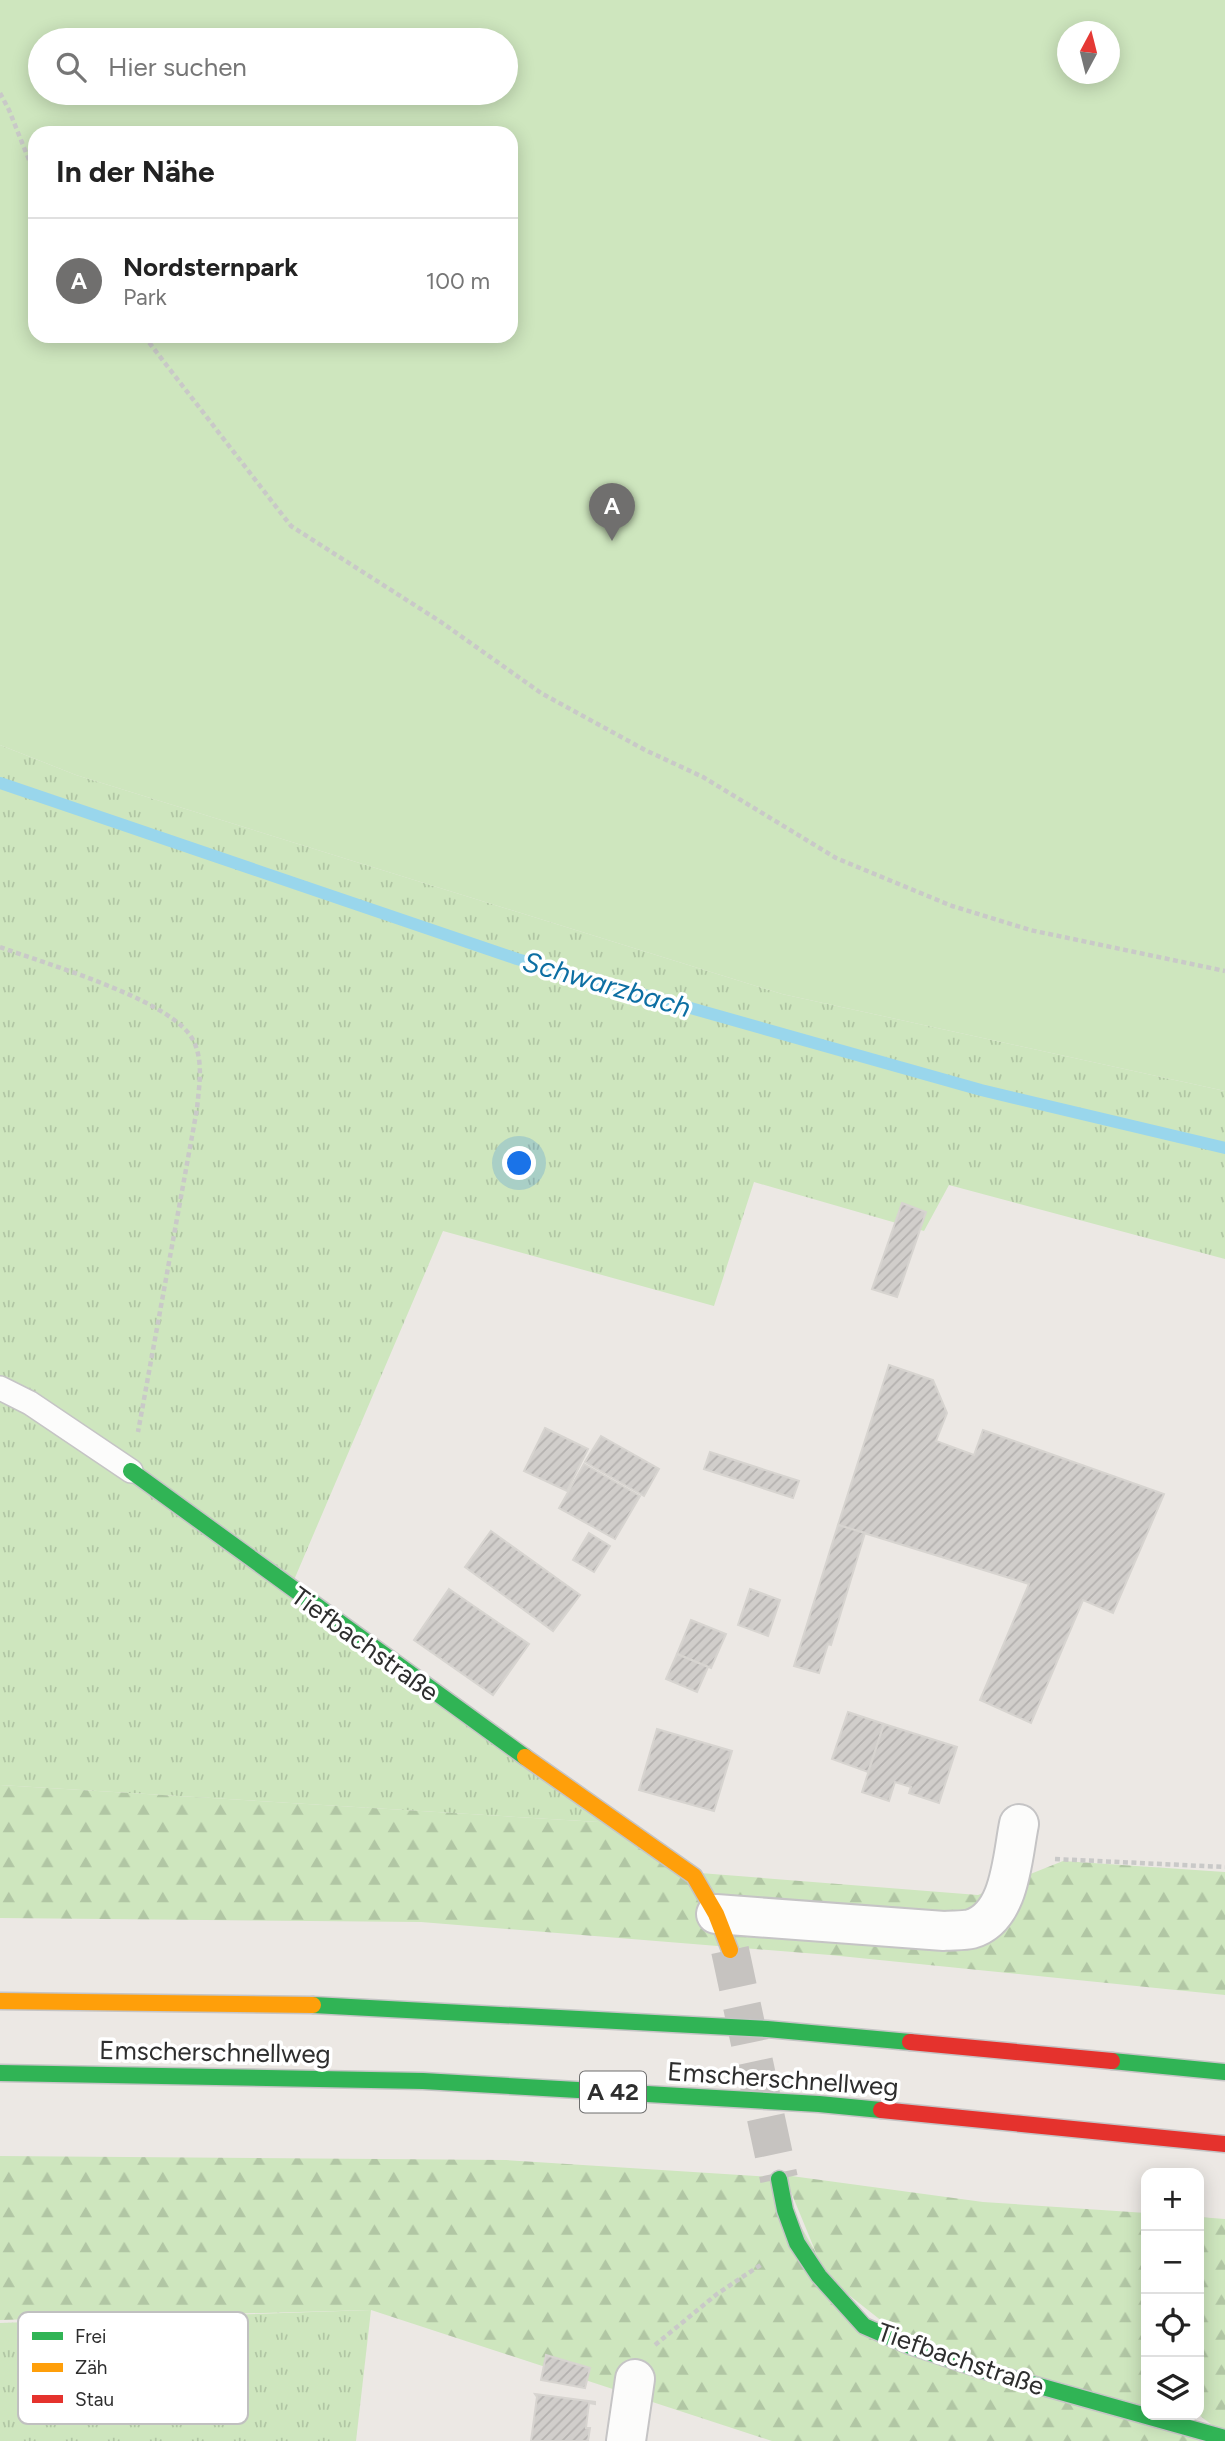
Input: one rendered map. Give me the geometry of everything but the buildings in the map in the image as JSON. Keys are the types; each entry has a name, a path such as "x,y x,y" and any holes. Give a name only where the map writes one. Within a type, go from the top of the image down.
{"main road":[{"name":"Tiefbachstraße","path":"131,1471 431,1692 694,1875 716,1914 730,1950"},
{"name":"Emscherschnellweg","path":"0,2001 328,2005 767,2029 1225,2072"},
{"name":"Emscherschnellweg","path":"0,2073 423,2081 737,2099 832,2105 1225,2144"},
{"name":"Tiefbachstraße","path":"779,2179 785,2210 797,2243 819,2276 864,2326 910,2346 982,2370 1225,2438"}],"street":[{"path":"716,1914 944,1931 972,1929 993,1915 1005,1891 1015,1841"},
{"path":"626,2441 635,2379"}],"lane":[{"name":"Tiefbachstraße","path":"0,1388 30,1403 131,1471"}],"path":[{"path":"0,93 28,158"},
{"path":"149,343 291,526 441,622 541,693 645,750 703,777 836,858 952,906 1030,930 1225,971"},
{"path":"0,947 158,1008 190,1035 201,1064 197,1109 131,1471"},
{"path":"1015,1841 1225,1867"},
{"path":"635,2379 648,2353 662,2339 718,2294 768,2259 797,2243"}],"green space":[{"path":"0,0 1225,0 1225,1091 782,994 76,775 0,745"},
{"path":"0,745 76,775 782,994 1225,1091 1225,1259 949,1185 924,1231 754,1182 714,1306 443,1231 291,1587 615,1823 0,1785"},
{"path":"0,1785 615,1823 700,1873 978,1895 1063,1861 1225,1872 1225,1995 830,1955 421,1922 0,1918"},
{"path":"0,2156 506,2160 773,2177 858,2327 1141,2416 1141,2420 1155,2420 1222,2441 772,2441 371,2310 248,2313 18,2312 18,2320 0,2320"},
{"path":"784,2175 983,2202 1141,2213 1141,2413 911,2344 826,2277"},
{"path":"1204,2217 1225,2219 1225,2435 1204,2419"},
{"path":"371,2310 356,2441 0,2441 0,2323 18,2322 18,2424 248,2424 248,2314"}],"waterway":[{"name":"Schwarzbach","path":"0,783 517,959 981,1090 1225,1148"}],"tunnel":[{"path":"730,1950 779,2179"}],"traffic: fast":[{"path":"131,1471 525,1757"},
{"path":"313,2005 767,2029 910,2042"},
{"path":"1112,2061 1225,2072"},
{"path":"0,2073 423,2081 881,2110"},
{"path":"779,2179 785,2210 797,2243 819,2276 864,2326 910,2346 982,2370 1225,2438"}],"traffic: slow":[{"path":"525,1757 694,1876 716,1914 730,1950"},
{"path":"0,2001 313,2005"}],"traffic: jam":[{"path":"910,2042 1112,2061"},
{"path":"881,2110 1225,2144"}],"place":[{"name":"Nordsternpark","path":"612,541"}]}
